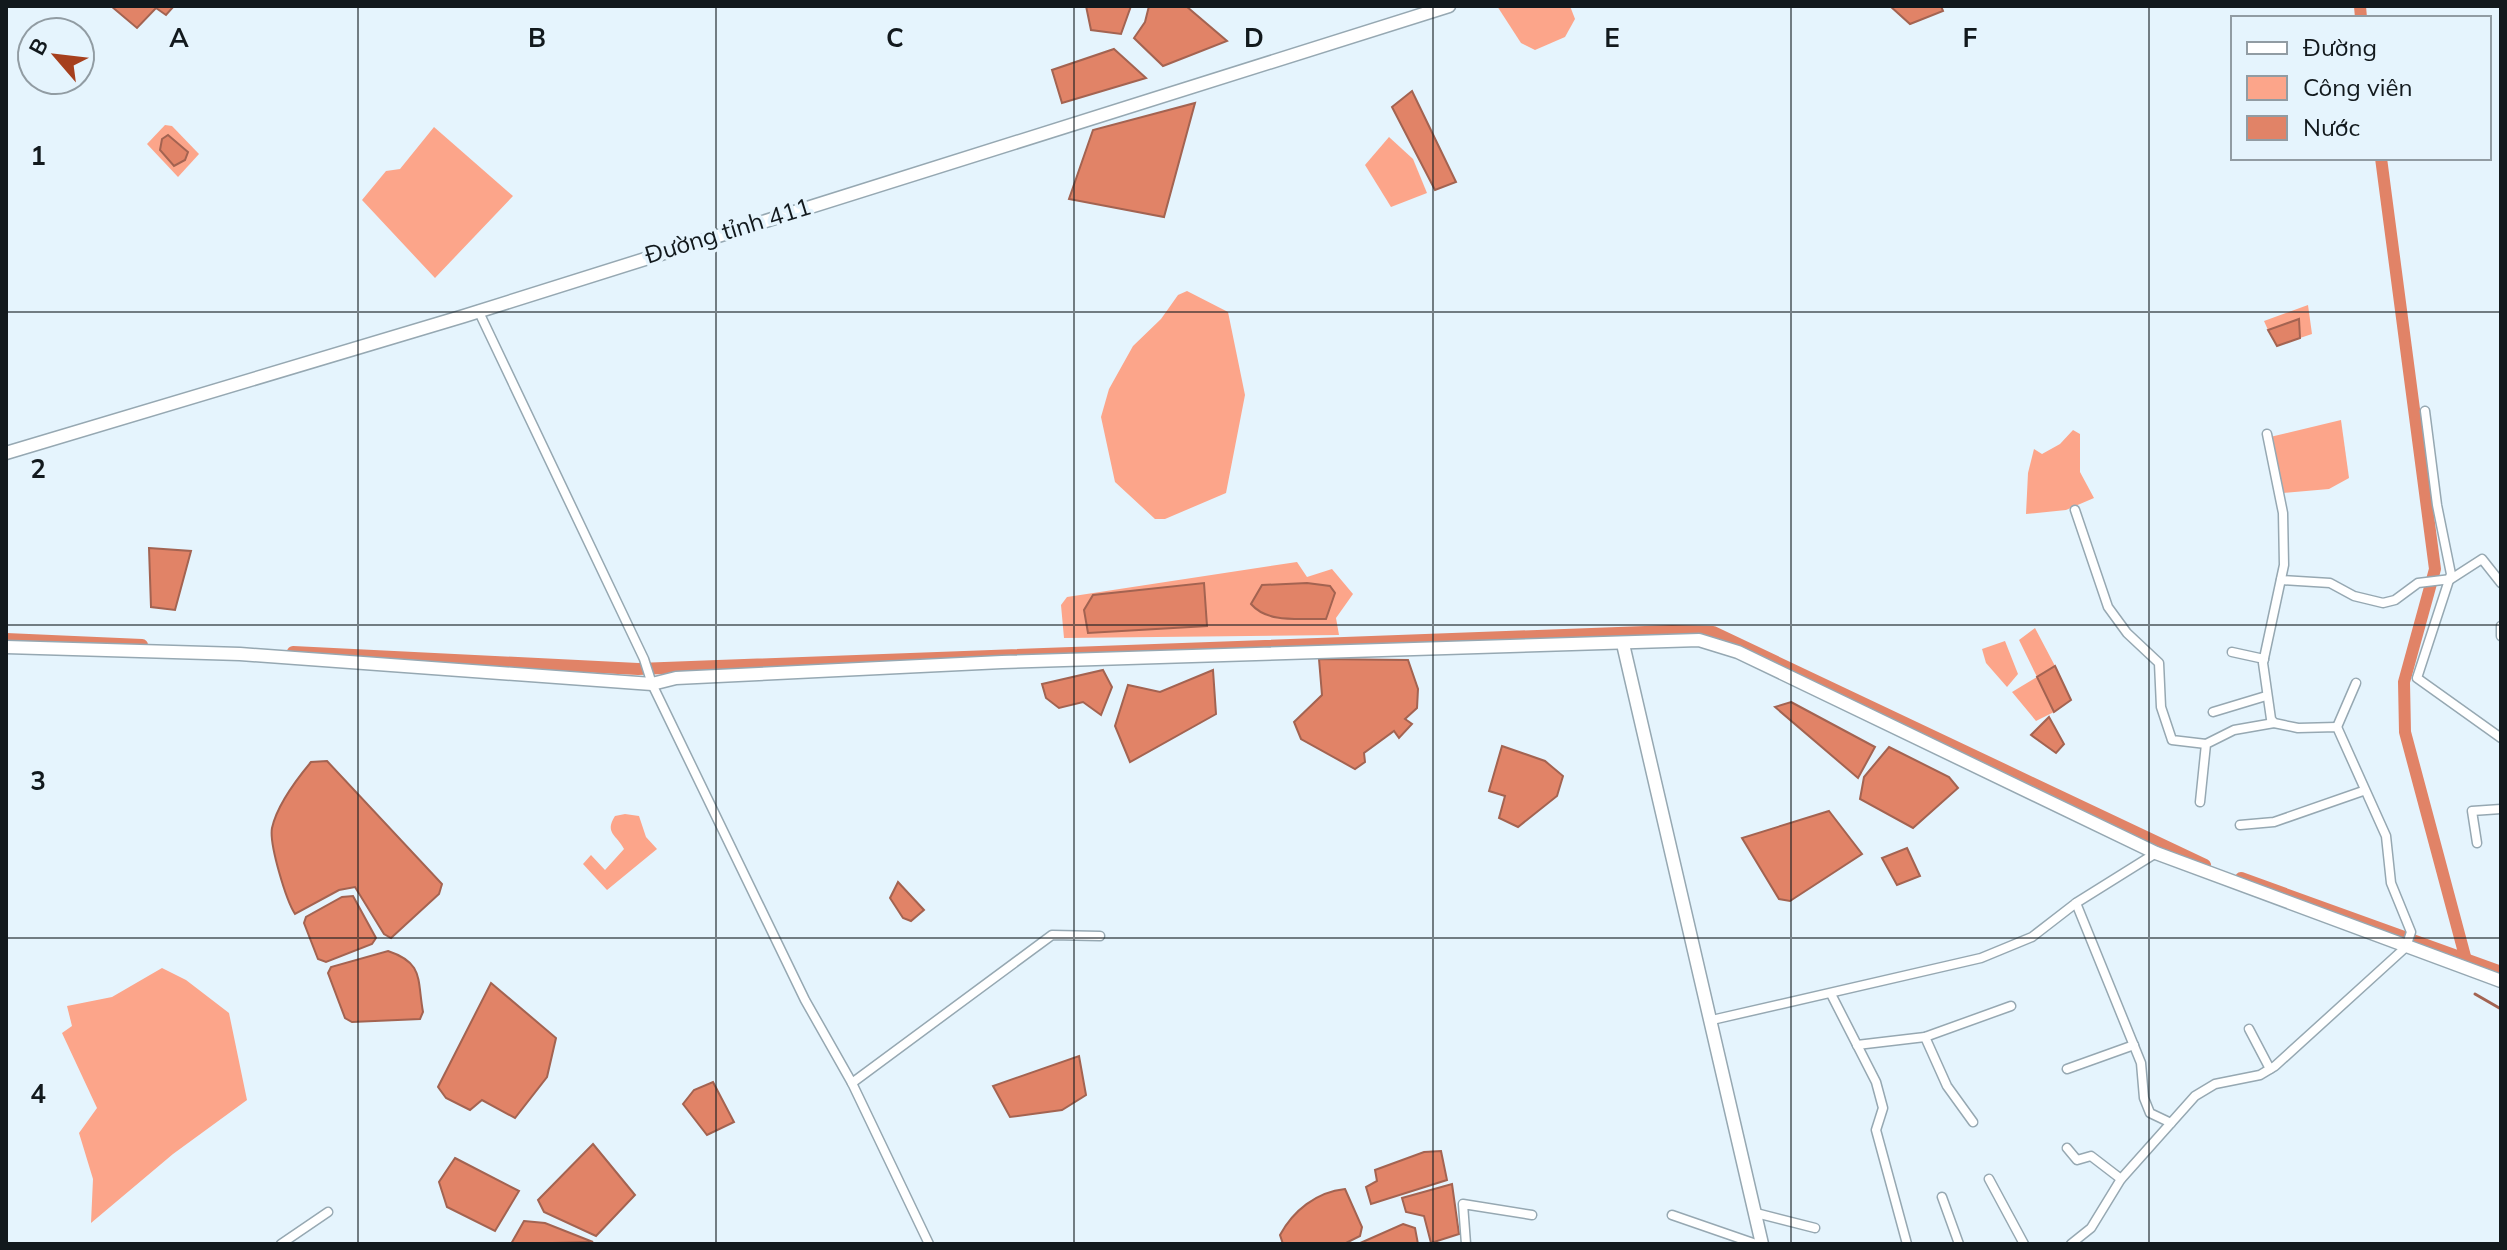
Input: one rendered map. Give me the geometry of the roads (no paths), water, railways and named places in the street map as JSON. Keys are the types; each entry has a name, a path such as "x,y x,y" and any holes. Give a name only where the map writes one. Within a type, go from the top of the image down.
{"main road":[{"name":"Đường tỉnh 411","path":"6,453 478,310 1449,6"},
{"path":"6,647 240,654 652,684 676,678 987,662 1699,640 1738,652 2156,853 2501,981"},
{"path":"1623,644 1762,1244"}],"street":[{"path":"478,310 644,659 652,684 805,1000 852,1083 929,1244"},
{"path":"2425,411 2437,505 2451,579 2417,681 2456,703 2501,738"},
{"path":"2267,434 2283,513 2281,580 2264,659 2266,696 2274,723"},
{"path":"2075,510 2108,607 2127,633 2159,663 2161,707 2172,740 2206,744 2234,730 2274,723 2298,728 2337,727"},
{"path":"2281,580 2330,583 2354,596 2383,603 2395,600 2418,583 2451,579 2482,559 2501,583"},
{"path":"2501,626 2501,636"},
{"path":"2232,652 2264,659"},
{"path":"2071,1244 2091,1228 2121,1179 2205,1089 2270,1069 2406,947 2411,932 2391,883 2386,836 2363,791 2337,727 2356,683"},
{"path":"2213,712 2266,696"},
{"path":"2200,802 2206,744"},
{"path":"2240,825 2274,822 2363,791"},
{"path":"2477,843 2472,811 2501,809"},
{"path":"1712,1020 1981,958 2032,937 2076,903 2156,853"},
{"path":"2076,903 2134,1045 2150,1113 2171,1123"},
{"path":"852,1083 1052,935 1100,936"},
{"path":"1831,994 1876,1082 1883,1108 1876,1130 1893,1203 1907,1244"},
{"path":"1857,1045 1925,1037 2011,1006"},
{"path":"2249,1029 2270,1069"},
{"path":"1925,1037 1947,1086 1973,1122"},
{"path":"2067,1069 2134,1045"},
{"path":"2067,1148 2077,1160 2091,1156 2121,1179"},
{"path":"1989,1179 2024,1244"},
{"path":"1942,1197 1959,1244"},
{"path":"1466,1244 1463,1204 1532,1215"},
{"path":"281,1244 328,1212"},
{"path":"1756,1213 1815,1228"},
{"path":"1672,1215 1756,1244"}],"water":[{"path":"111,6 174,6 166,15 156,8 137,28"},
{"path":"1086,6 1131,6 1121,34 1091,30"},
{"path":"1149,6 1186,6 1227,41 1163,66 1134,38 1145,22"},
{"path":"1890,6 1941,6 1943,11 1910,24"},
{"path":"1114,49 1146,78 1062,103 1052,70"},
{"path":"1412,91 1456,182 1435,190 1392,107"},
{"path":"1195,103 1164,217 1069,199 1093,130"},
{"path":"168,135 188,152 185,160 174,166 160,150 162,139"},
{"path":"2299,319 2300,338 2277,346 2268,330"},
{"path":"149,548 191,551 175,610 151,607"},
{"path":"1204,583 1207,626 1088,633 1084,610 1093,595"},
{"path":"1307,583 1330,586 1335,593 1326,619 1266,615 1251,604 1262,585"},
{"path":"1319,659 1408,660 1418,689 1417,708 1405,719 1412,724 1399,738 1394,731 1364,753 1365,762 1355,769 1301,739 1294,722 1322,695"},
{"path":"2055,666 2071,700 2054,712 2037,677"},
{"path":"1103,670 1112,687 1101,715 1083,702 1059,708 1046,698 1042,684"},
{"path":"1213,670 1216,714 1130,762 1115,726 1128,685 1160,692"},
{"path":"1791,702 1875,747 1858,778 1775,707"},
{"path":"2049,717 2064,744 2056,753 2031,735"},
{"path":"1502,746 1545,761 1563,776 1557,796 1518,827 1499,818 1505,796 1489,791"},
{"path":"1889,747 1949,777 1958,788 1913,828 1860,799 1864,777"},
{"path":"327,761 442,884 439,894 391,938 384,934 355,887 339,890 295,914 287,897 273,846 274,819 288,793 311,762"},
{"path":"1829,811 1862,854 1790,901 1779,899 1742,838"},
{"path":"1907,848 1920,876 1897,885 1882,858"},
{"path":"898,882 924,910 911,921 903,918 890,898"},
{"path":"353,896 376,938 372,944 326,962 318,959 304,923 306,917 342,897"},
{"path":"388,951 408,961 417,974 423,1012 420,1019 352,1022 345,1018 328,973 331,967"},
{"path":"491,983 556,1038 547,1077 515,1118 482,1100 470,1110 446,1098 438,1087"},
{"path":"1079,1056 1086,1095 1062,1110 1010,1117 993,1086"},
{"path":"713,1082 734,1122 707,1135 683,1104 694,1090"},
{"path":"593,1144 635,1195 596,1236 544,1212 538,1200"},
{"path":"1441,1151 1447,1180 1371,1204 1366,1187 1377,1181 1375,1170 1424,1152"},
{"path":"455,1158 519,1191 495,1231 447,1207 439,1182"},
{"path":"1452,1184 1459,1234 1431,1243 1424,1216 1406,1212 1402,1198"},
{"path":"1345,1189 1362,1227 1360,1236 1344,1244 1283,1244 1280,1235 1306,1204 1324,1194"},
{"path":"524,1221 545,1223 593,1242 511,1244"},
{"path":"1403,1224 1415,1228 1418,1244 1358,1244"}],"waterway":[{"path":"2360,6 2361,16"},
{"path":"2381,160 2435,569 2404,682 2405,732 2466,960"},
{"path":"293,652 638,669 1672,631 1713,632 2205,865"},
{"path":"6,639 142,645"},
{"path":"2241,878 2501,972"},
{"path":"2475,994 2501,1009"}]}
